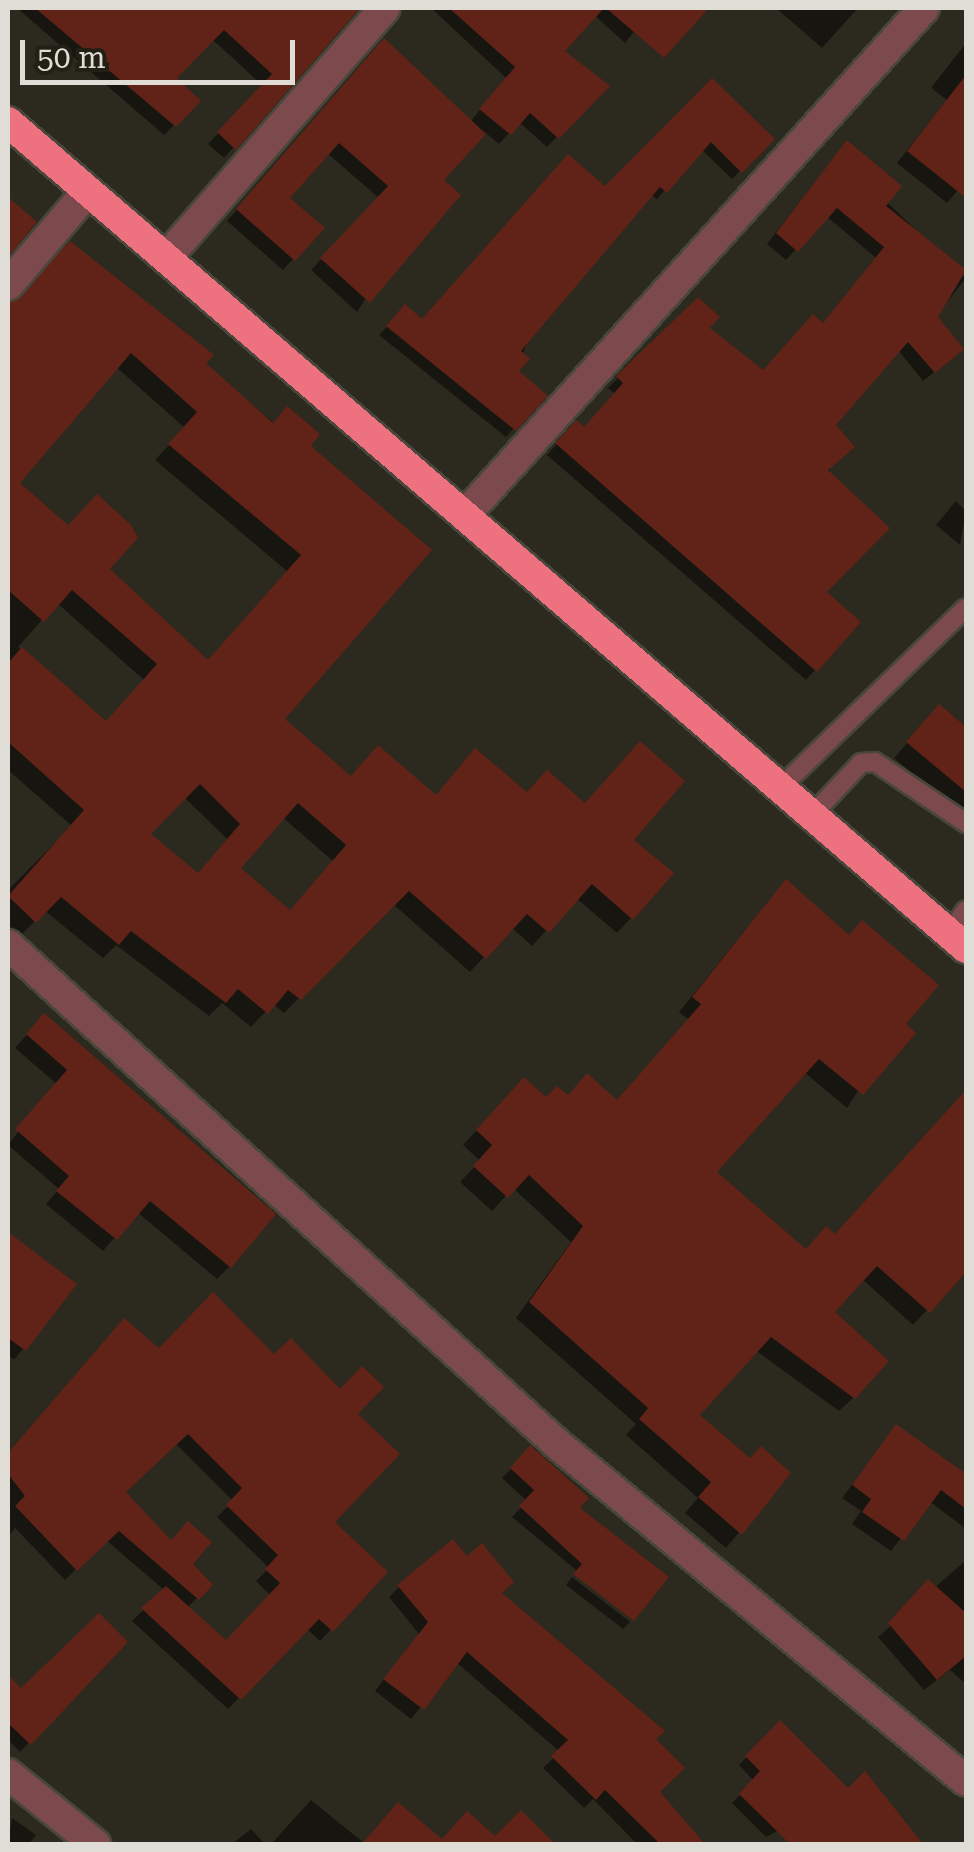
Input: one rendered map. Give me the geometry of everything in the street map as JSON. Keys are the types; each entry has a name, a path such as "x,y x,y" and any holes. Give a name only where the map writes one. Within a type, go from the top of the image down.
{"highway":[{"path":"8,122 812,815 961,930"}],"street":[{"path":"166,258 385,8"},
{"path":"465,515 924,8"},
{"path":"8,286 88,191"},
{"path":"8,945 556,1443 966,1781"},
{"path":"8,1774 94,1844"}],"lane":[{"path":"781,786 966,608"},
{"path":"812,815 861,764 875,762 966,823"}],"building":[{"path":"35,8 360,8 236,150 217,132 272,74 224,30 177,78 201,101 176,127"},
{"path":"449,8 604,8 565,51 610,86 559,139 530,113 511,135 479,109 515,67"},
{"path":"606,8 709,8 664,58"},
{"path":"384,38 486,134 444,180 461,195 370,303 320,258 388,186 339,143 290,198 325,228 295,261 236,209"},
{"path":"966,75 966,198 907,151"},
{"path":"712,78 775,139 742,173 711,142 667,193 660,187 521,351 530,359 519,371 548,396 516,431 386,326 405,304 422,319 568,154 605,186"},
{"path":"847,140 902,186 886,206 966,270 938,317 964,349 935,373 908,342 836,425 855,447 828,470 890,528 827,592 861,622 817,672 555,443 576,420 584,427 623,383 616,376 698,297 720,317 710,328 763,370 813,314 823,323 884,247 837,208 798,252 776,233"},
{"path":"8,197 37,222 8,257"},
{"path":"70,241 214,355 206,363 273,423 287,406 320,434 311,446 432,550 285,719 351,776 378,745 436,795 475,748 527,792 547,770 585,803 640,741 685,781 634,840 674,873 633,920 592,884 549,933 527,914 486,959 409,891 301,1000 288,990 268,1014 238,989 226,1003 131,931 119,945 61,897 36,923 8,896 84,810 8,742 8,663 22,647 106,721 157,664 72,590 44,622 8,590 8,303","holes":["131,353 197,412 168,444 301,555 208,660 110,569 138,538 131,525 97,494 68,525 20,483","200,784 240,824 198,873 151,834","298,803 346,845 290,910 241,868"]},
{"path":"939,704 966,727 966,792 906,742"},
{"path":"786,879 849,935 862,920 939,985 906,1024 916,1033 863,1095 819,1059 717,1172 806,1249 826,1226 835,1234 966,1090 966,1272 930,1313 877,1266 835,1312 889,1361 855,1399 771,1337 700,1415 750,1458 761,1446 791,1473 742,1535 698,1497 711,1482 639,1419 648,1408 529,1302 583,1226 529,1175 508,1198 473,1166 492,1145 476,1130 524,1077 546,1097 557,1086 568,1095 587,1073 617,1100 701,1004 692,997"},
{"path":"44,1013 276,1214 231,1268 150,1201 117,1240 56,1191 69,1176 15,1129 67,1070 26,1034"},
{"path":"8,1232 77,1284 26,1351 8,1338"},
{"path":"213,1292 274,1354 291,1338 340,1389 362,1366 384,1387 358,1414 400,1454 335,1522 388,1572 333,1632 319,1619 241,1700 141,1608 166,1586 226,1640 280,1583 265,1569 278,1555 226,1505 242,1488 188,1434 126,1492 171,1540 188,1521 212,1542 193,1564 213,1585 199,1600 119,1531 77,1571 15,1506 25,1496 8,1474 8,1453 124,1318 159,1348"},
{"path":"896,1424 966,1474 966,1509 941,1490 904,1541 862,1512 871,1499 852,1485"},
{"path":"530,1445 589,1498 580,1508 669,1577 634,1621 573,1574 582,1564 519,1506 534,1490 510,1468"},
{"path":"453,1539 467,1556 482,1543 514,1582 502,1593 665,1731 656,1739 685,1768 660,1792 705,1844 660,1844 605,1790 596,1800 551,1756 568,1740 467,1652 424,1710 383,1679 428,1622 397,1585"},
{"path":"928,1579 966,1613 966,1656 937,1680 888,1623"},
{"path":"99,1613 128,1642 31,1745 8,1723 8,1675 21,1688"},
{"path":"780,1720 848,1788 865,1771 923,1844 790,1844 739,1794 760,1771 745,1756"},
{"path":"398,1802 442,1839 467,1811 495,1836 521,1810 555,1844 362,1844"}]}
